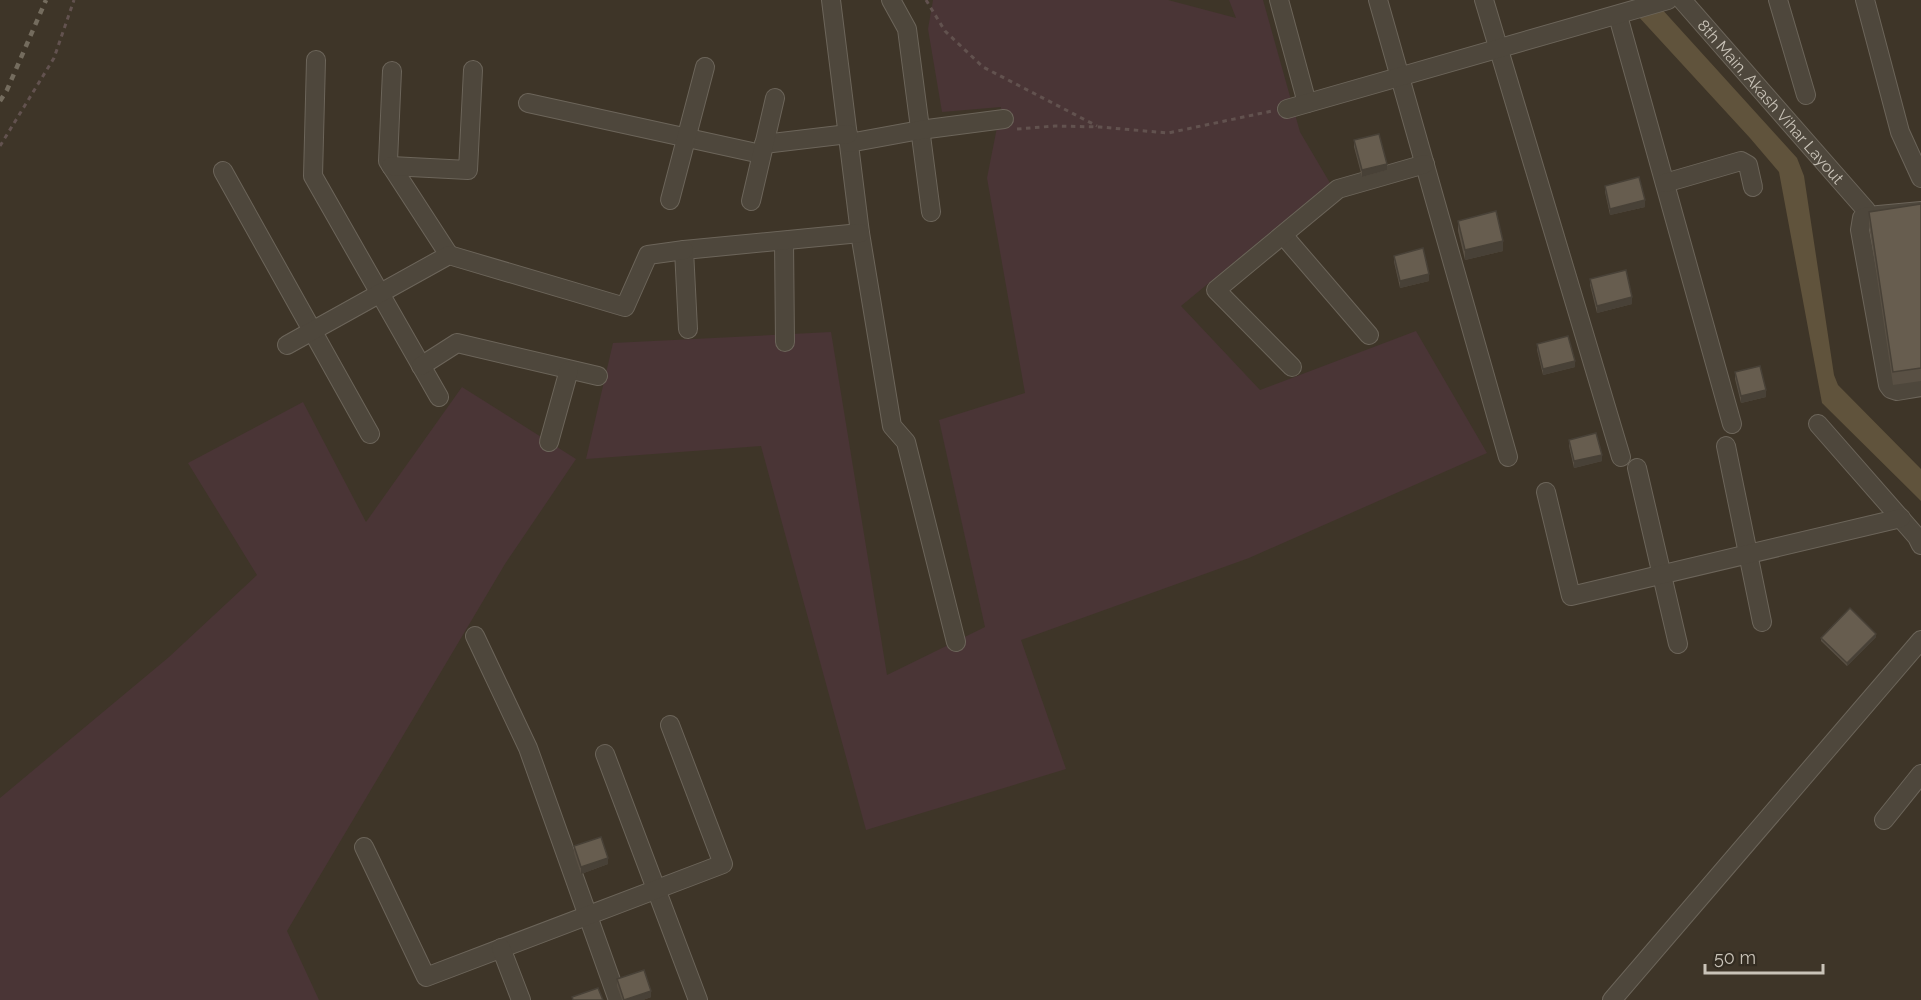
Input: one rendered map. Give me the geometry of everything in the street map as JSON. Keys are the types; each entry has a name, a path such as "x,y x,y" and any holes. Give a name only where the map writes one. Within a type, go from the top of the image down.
{"street":[{"path":"831,0 860,233 892,426 906,442 956,642"},
{"path":"891,0 907,29 931,212"},
{"path":"1279,0 1307,103"},
{"path":"1378,0 1508,458"},
{"path":"1484,0 1621,457"},
{"path":"1287,108 1668,0"},
{"name":"8th Main, Akash Vihar Layout","path":"1682,0 1864,210"},
{"path":"1778,0 1806,95"},
{"path":"1865,0 1900,132 1921,178"},
{"path":"1618,16 1732,424"},
{"path":"316,60 314,176 439,397"},
{"path":"670,200 705,67"},
{"path":"391,166 468,170 473,70"},
{"path":"392,71 388,161 449,255 625,307 648,255 860,233"},
{"path":"751,201 775,98"},
{"path":"528,103 686,138 763,149 1004,119"},
{"path":"1665,183 1741,161 1748,165 1754,187"},
{"path":"1292,367 1216,290 1338,189 1425,164"},
{"path":"223,171 370,434"},
{"path":"1921,211 1864,210 1860,230 1888,385 1897,391 1921,387"},
{"path":"1282,235 1369,335"},
{"path":"784,242 785,342"},
{"path":"684,250 688,329"},
{"path":"287,345 449,255"},
{"path":"421,366 457,343 598,376"},
{"path":"549,442 569,370"},
{"path":"1818,424 1917,537 1921,545"},
{"path":"1726,446 1762,622"},
{"path":"1637,468 1678,644"},
{"path":"1546,492 1571,596 1901,519"},
{"path":"475,636 528,748 618,1000"},
{"path":"1612,1000 1921,640"},
{"path":"364,848 426,977 723,864 670,725"},
{"path":"605,754 698,1000"},
{"path":"1884,820 1921,774"},
{"path":"501,948 520,1000"}],"path":[{"path":"0,146 54,58 74,0"},
{"path":"926,0 945,32 983,67 1100,127"},
{"path":"1004,119 1010,130 1055,126 1168,133 1287,108"}],"shaded area":[{"path":"933,0 1168,0 1236,18 1229,0 1263,0 1300,132 1330,183 1181,306 1260,390 1416,331 1487,453 1249,558 1021,640 1066,769 866,830 761,446 586,459 613,343 831,332 887,675 985,627 939,420 1025,393 987,178 1001,107 942,112 928,29"},
{"path":"1660,7 1797,158 1804,176 1834,375 1838,385 1921,469 1921,501 1822,403 1779,172 1637,15"},
{"path":"462,387 576,459 505,564 287,931 319,1000 0,1000 0,798 169,657 257,575 188,463 303,402 366,522"}],"building":[{"path":"1379,134 1387,164 1362,170 1354,140"},
{"path":"1639,177 1645,200 1610,209 1605,186"},
{"path":"1921,204 1921,368 1893,372 1869,212"},
{"path":"1496,211 1503,241 1465,250 1458,221"},
{"path":"1423,248 1429,274 1400,281 1394,256"},
{"path":"1626,270 1632,297 1597,306 1590,279"},
{"path":"1568,336 1575,361 1543,369 1537,344"},
{"path":"1760,366 1766,390 1741,396 1735,372"},
{"path":"1596,433 1602,455 1574,461 1569,440"},
{"path":"1850,608 1876,634 1847,663 1821,638"},
{"path":"601,837 608,858 581,867 574,846"},
{"path":"644,970 651,991 624,1000 617,979"},
{"path":"598,988 603,1000 573,1000 572,997"}],"railway":[{"path":"0,101 7,90 46,0"}]}
